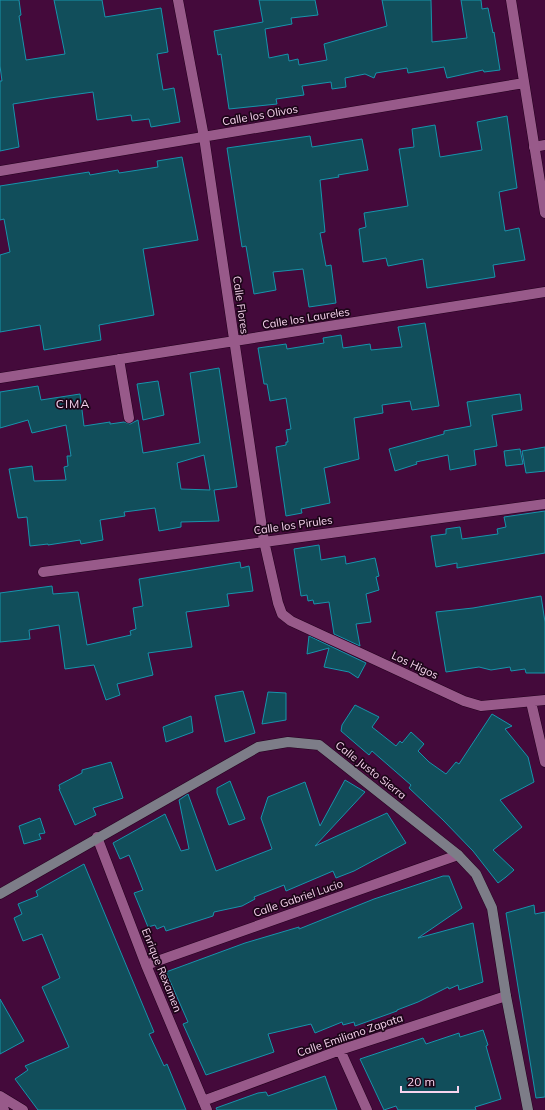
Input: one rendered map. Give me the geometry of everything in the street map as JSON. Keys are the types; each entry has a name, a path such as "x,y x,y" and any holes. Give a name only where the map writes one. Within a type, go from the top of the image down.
{"street":[{"name":"Calle Flores","path":"178,0 204,136 264,541 278,604 282,614"},
{"path":"511,0 545,213"},
{"name":"Calle los Olivos","path":"0,172 204,136 524,83"},
{"path":"534,147 545,146"},
{"name":"Calle los Laureles","path":"0,378 545,292"},
{"path":"118,360 129,418"},
{"name":"Calle los Pirules","path":"43,572 545,504"},
{"name":"Los Higos","path":"282,614 291,621 464,702 481,706 545,700"},
{"path":"531,702 545,762"},
{"name":"Calle Justo Sierra","path":"0,894 97,837 258,747 288,742 320,745 458,855 476,874 492,908 506,996 528,1110"},
{"name":"Enrique Rexamen","path":"97,837 146,965 205,1106"},
{"name":"Calle Gabriel Lucio","path":"146,965 458,855"},
{"name":"Calle Emiliano Zapata","path":"205,1106 340,1050 506,996"},
{"path":"340,1050 367,1110"},
{"path":"0,1096 23,1110"},
{"path":"0,1103 4,1110"}],"building":[{"path":"0,0 19,0 21,15 19,16 26,60 65,54 54,0 102,0 105,17 161,8 168,52 157,54 163,90 174,88 180,122 151,127 149,119 132,121 131,115 97,120 93,92 50,98 13,104 19,147 0,151 0,81 2,81 0,66"},
{"path":"259,0 315,0 318,15 291,18 292,24 265,29 269,58 288,54 289,61 298,59 299,65 327,60 324,44 387,26 382,0 431,0 432,42 467,38 461,0 481,0 482,9 488,8 493,33 494,32 500,70 484,72 483,70 447,78 444,67 408,73 407,68 376,73 374,78 365,74 345,78 346,87 332,89 331,82 302,86 304,95 276,99 277,104 229,109 221,54 218,55 214,31 263,22"},
{"path":"507,116 517,188 499,192 505,231 519,228 525,260 493,265 495,277 427,288 423,259 388,266 386,258 363,262 359,229 366,227 364,213 408,206 399,149 414,147 412,129 435,125 440,157 482,150 477,122"},
{"path":"310,136 312,147 362,139 368,170 338,175 339,177 320,180 325,232 320,233 326,266 331,265 336,303 309,307 303,269 273,272 276,290 254,294 246,246 242,247 227,148"},
{"path":"182,157 198,240 143,249 154,315 99,325 101,340 44,350 40,325 0,332 0,255 10,252 4,219 0,220 0,186 89,172 90,175 118,170 119,173 158,167 157,161"},
{"path":"425,323 439,406 412,410 410,401 382,405 383,413 354,418 359,459 324,468 330,503 301,509 302,513 286,516 276,447 286,445 286,442 288,442 286,430 291,429 286,398 270,401 267,384 264,384 258,348 286,344 287,349 324,343 323,338 341,335 343,348 370,344 371,350 402,347 398,327"},
{"path":"219,368 237,487 214,490 219,521 181,522 181,527 159,531 155,508 124,512 125,516 100,520 103,540 81,544 80,540 30,546 27,517 18,518 9,469 32,466 34,481 66,480 64,467 68,466 67,456 71,456 66,425 32,433 28,420 0,428 0,392 38,386 41,400 80,394 84,426 110,422 110,424 124,422 130,424 138,420 143,453 200,443 190,373","holes":["204,455 210,490 181,489 177,463"]},
{"path":"158,381 164,415 143,420 137,384"},
{"path":"520,394 522,410 492,415 497,446 474,450 476,465 450,470 448,455 416,462 417,464 395,471 389,449 444,434 444,431 471,426 467,402"},
{"path":"545,447 545,471 526,473 522,451"},
{"path":"520,449 523,464 506,466 504,451"},
{"path":"545,511 545,553 457,568 457,563 436,567 431,536 446,534 446,529 460,527 462,539 498,534 497,529 506,527 504,517"},
{"path":"319,545 321,560 345,556 346,564 375,558 379,576 376,577 379,590 366,594 371,622 356,624 360,646 334,634 329,602 314,604 313,600 308,601 307,595 301,596 294,549"},
{"path":"240,562 241,568 249,566 253,591 227,594 229,606 186,612 192,647 148,653 153,675 117,684 120,695 106,700 94,665 65,669 59,625 29,630 30,639 0,642 0,593 52,586 53,594 78,592 87,645 131,635 130,631 136,629 133,608 143,606 139,579"},
{"path":"541,596 545,622 545,673 526,673 525,669 511,671 510,667 491,670 479,667 446,672 436,612 473,608"},
{"path":"309,636 366,663 358,678 349,672 324,667 329,648 307,654"},
{"path":"243,691 255,733 225,742 215,696"},
{"path":"268,692 286,693 286,720 262,724"},
{"path":"355,705 379,717 372,727 396,746 400,741 402,743 411,732 424,744 418,751 429,762 446,774 456,762 459,764 492,714 512,726 505,729 528,757 534,782 500,800 522,827 493,850 514,870 498,883 473,851 409,788 411,785 372,751 369,755 341,731 342,725"},
{"path":"191,716 193,732 166,742 163,727"},
{"path":"111,762 123,798 93,808 96,815 75,825 59,789 59,785 82,773 82,770"},
{"path":"345,780 365,792 315,846 387,813 406,843 354,871 336,878 333,871 286,891 284,885 254,897 255,899 242,906 214,912 213,916 166,931 164,926 157,929 155,925 148,927 134,893 143,890 129,855 120,859 113,843 165,814 181,851 189,849 179,800 188,794 216,871 272,849 261,818 268,797 305,782 320,826"},
{"path":"230,781 245,819 229,825 217,793 217,788"},
{"path":"40,818 45,833 39,834 41,839 24,844 19,826"},
{"path":"84,864 154,1032 149,1034 164,1066 167,1064 186,1110 38,1110 15,1079 28,1070 25,1066 69,1047 42,987 60,978 42,934 23,941 14,918 22,914 18,904 38,896 36,891"},
{"path":"443,876 449,876 462,908 418,938 473,923 483,982 459,990 458,985 449,989 448,987 397,1011 355,1026 354,1022 343,1025 342,1022 315,1033 311,1024 268,1034 274,1052 206,1075 183,1024 188,1022 166,972 245,943 299,927 299,929 374,899"},
{"path":"534,905 535,914 545,912 545,1097 536,1098 506,913"},
{"path":"0,999 24,1041 0,1054"},
{"path":"483,1030 501,1099 475,1107 476,1110 398,1110 396,1106 384,1110 360,1059 423,1038 426,1044 459,1033 460,1037"},
{"path":"325,1076 337,1110 217,1110 216,1108 258,1093 266,1092 268,1096"}],"district":[{"name":"CIMA","path":"73,404"}]}
